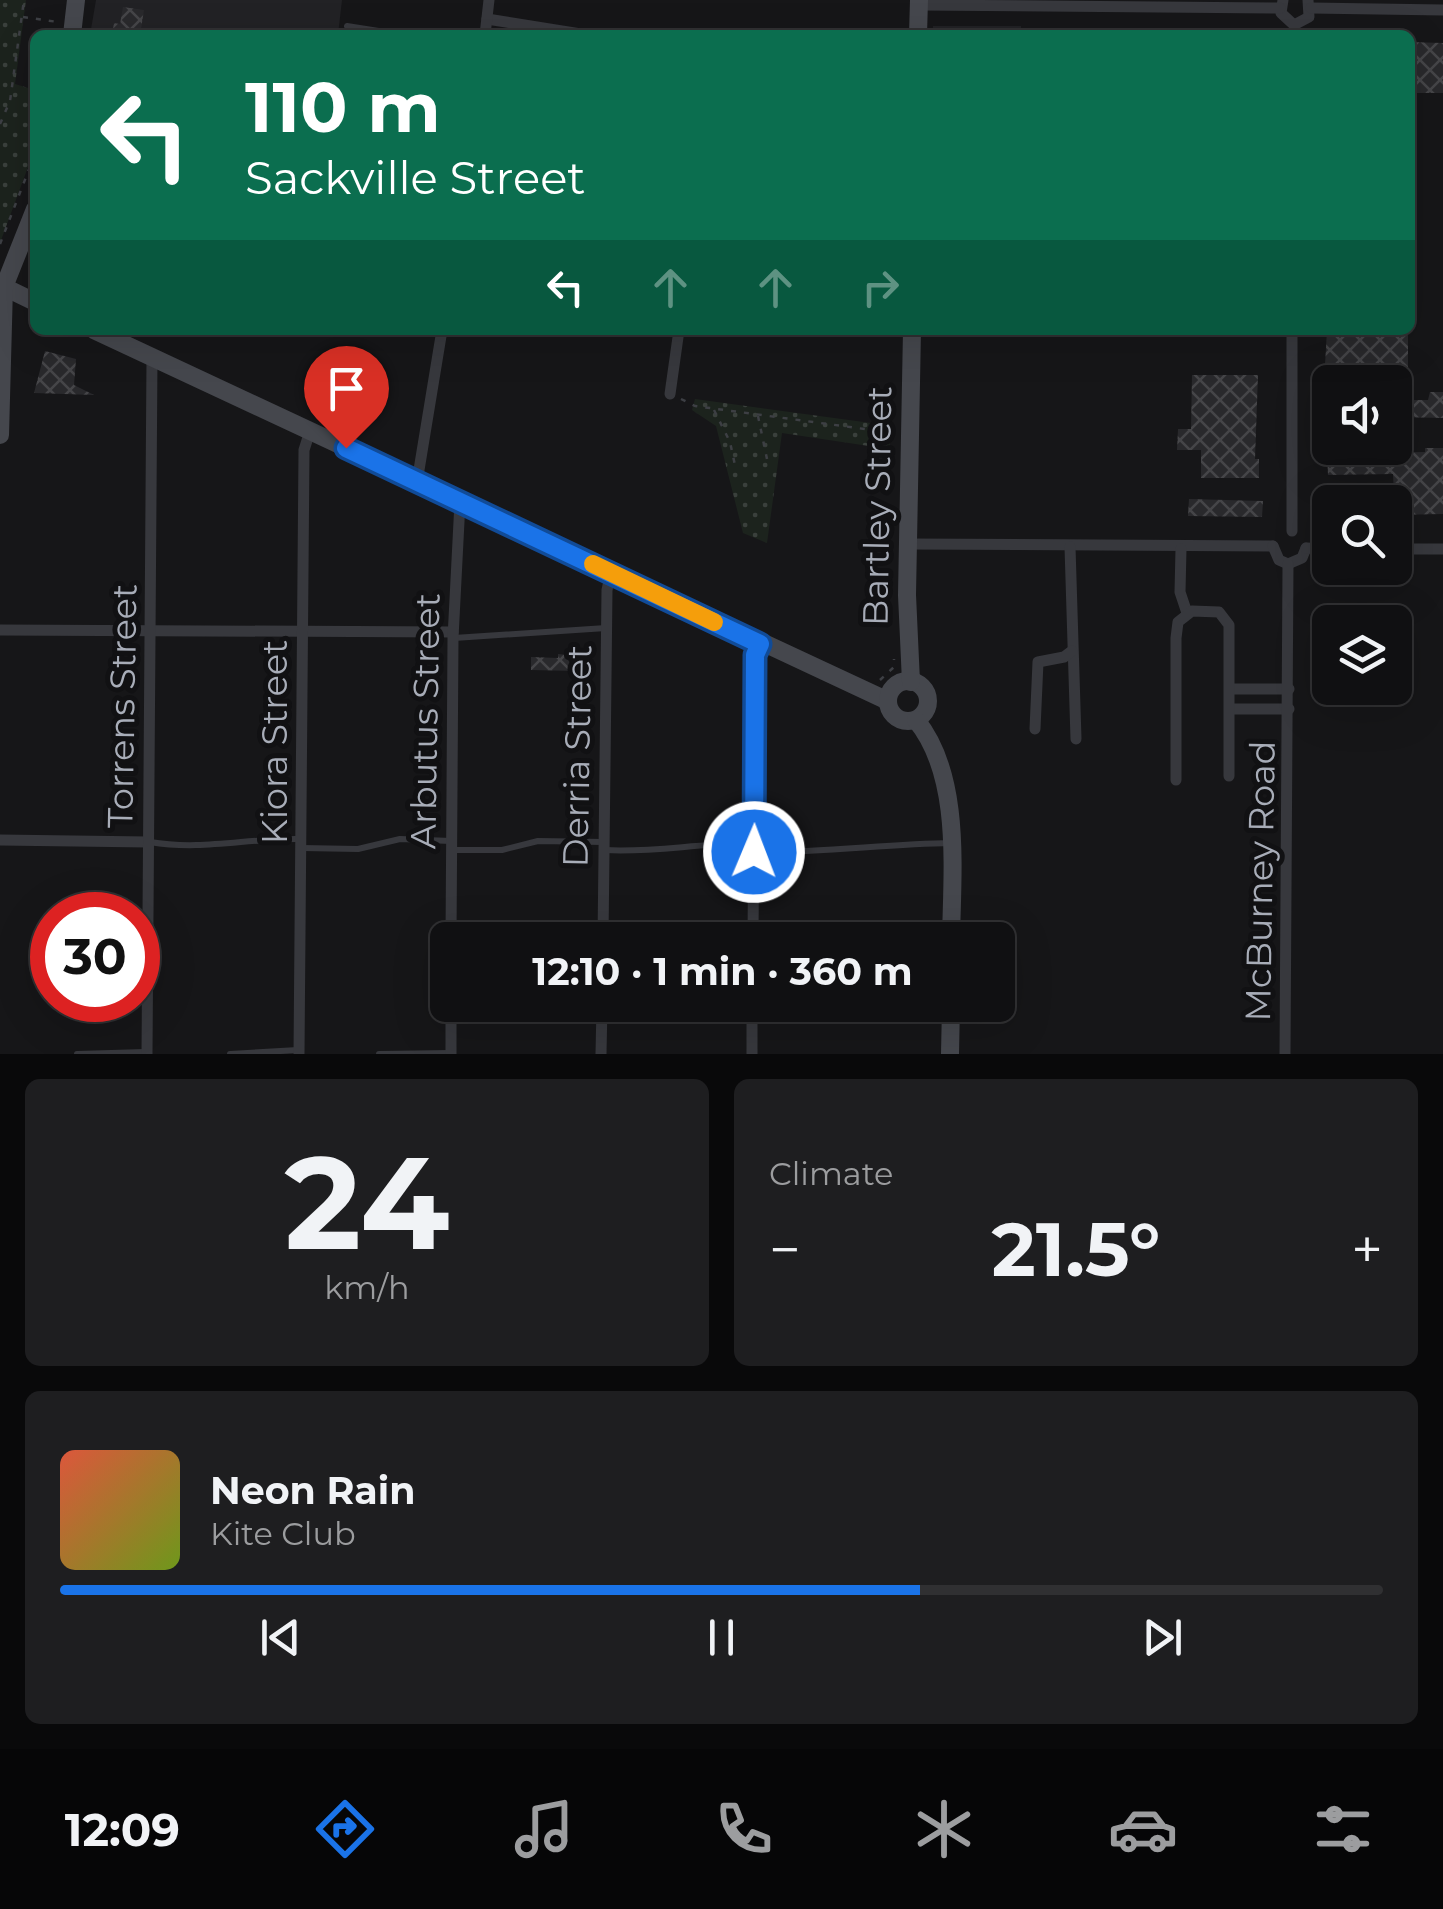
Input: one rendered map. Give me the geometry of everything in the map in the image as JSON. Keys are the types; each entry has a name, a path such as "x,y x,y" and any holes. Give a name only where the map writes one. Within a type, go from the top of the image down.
{"main road":[{"path":"73,30 76,0"},
{"path":"918,30 919,3"},
{"path":"0,436 2,286 30,221"},
{"path":"2,286 30,300"},
{"path":"104,335 888,701 897,718 916,720"},
{"name":"Bartley Street","path":"911,682 908,544 912,335"},
{"path":"888,701 898,684 911,682 922,688 928,699 925,711 916,720"},
{"path":"916,720 935,752 951,843 951,922"},
{"path":"950,1054 951,1022"}],"street":[{"path":"485,30 489,0"},
{"path":"919,3 1282,4 1286,21 1294,30 1306,20 1310,4 1443,10"},
{"path":"487,19 556,30"},
{"path":"417,482 441,335"},
{"path":"670,394 678,335"},
{"path":"1292,335 1292,531"},
{"name":"Torrens Street","path":"147,1053 152,358"},
{"name":"Kiora Street","path":"300,1052 304,450 310,431"},
{"name":"Arbutus Street","path":"451,922 455,521 460,502"},
{"path":"1292,531 1304,539 1306,548 1298,561 1288,564 1279,560 1273,546 1281,533 1292,531"},
{"path":"908,544 1181,549 1273,546"},
{"path":"1070,547 1076,739"},
{"path":"1306,548 1312,548"},
{"path":"1176,780 1176,638 1178,622 1187,613 1180,592 1181,549"},
{"path":"1412,549 1443,549"},
{"name":"McBurney Road","path":"1285,1054 1288,564"},
{"name":"Derria Street","path":"603,922 606,628 611,572"},
{"name":"McBurney Road","path":"1187,613 1226,615 1231,689 1229,776"},
{"path":"0,630 453,635"},
{"path":"753,922 755,655 760,644"},
{"path":"1036,729 1038,662 1064,657 1072,651"},
{"name":"McBurney Road","path":"1231,689 1290,689"},
{"name":"McBurney Road","path":"1230,709 1290,708"},
{"path":"0,840 148,842"},
{"path":"451,1022 451,1054"},
{"path":"601,1054 602,1022"},
{"path":"752,1022 752,1054"}],"lane":[{"path":"347,26 372,30"},
{"path":"453,635 606,628"},
{"path":"148,842 212,848 254,838 358,849 400,839 502,850 538,841 649,852 706,842 834,853 871,844 951,843"},
{"path":"230,1054 300,1052"},
{"path":"77,1054 147,1053"},
{"path":"379,1054 451,1054"}],"path":[{"path":"0,124 10,101 24,0"},
{"path":"22,17 58,21 57,30"},
{"path":"0,244 30,167"},
{"path":"670,394 713,408 900,434"},
{"path":"713,408 730,442 736,470"},
{"path":"757,414 767,459"}],"shaded area":[{"path":"0,0 26,0 15,84 30,88 30,162 0,243"},
{"path":"96,0 342,0 339,30 91,30"},
{"path":"933,26 1021,26 1021,30 933,30"},
{"path":"695,399 893,426 889,449 782,433 767,543 743,533 716,426 692,410"}],"building":[{"path":"123,7 144,10 141,30 113,30 114,23 120,24"},
{"path":"1415,42 1443,43 1443,93 1415,93"},
{"path":"1327,335 1408,335 1408,365 1325,365"},
{"path":"45,351 76,359 74,385 94,395 34,393"},
{"path":"1192,375 1258,375 1255,459 1259,459 1259,478 1201,478 1201,450 1177,450 1178,429 1191,429"},
{"path":"1430,392 1443,392 1443,418 1412,417 1412,400 1428,400"},
{"path":"1425,448 1443,448 1443,514 1412,515 1412,485 1394,485 1393,474 1328,475 1328,465 1412,465 1412,452 1425,452"},
{"path":"1189,499 1263,501 1262,517 1188,516"},
{"path":"558,654 578,656 577,671 531,670 531,657 558,658"}],"slow traffic":[{"path":"593,564 714,622"}],"route":[{"path":"346,448 760,644 755,655 754,852"}]}
